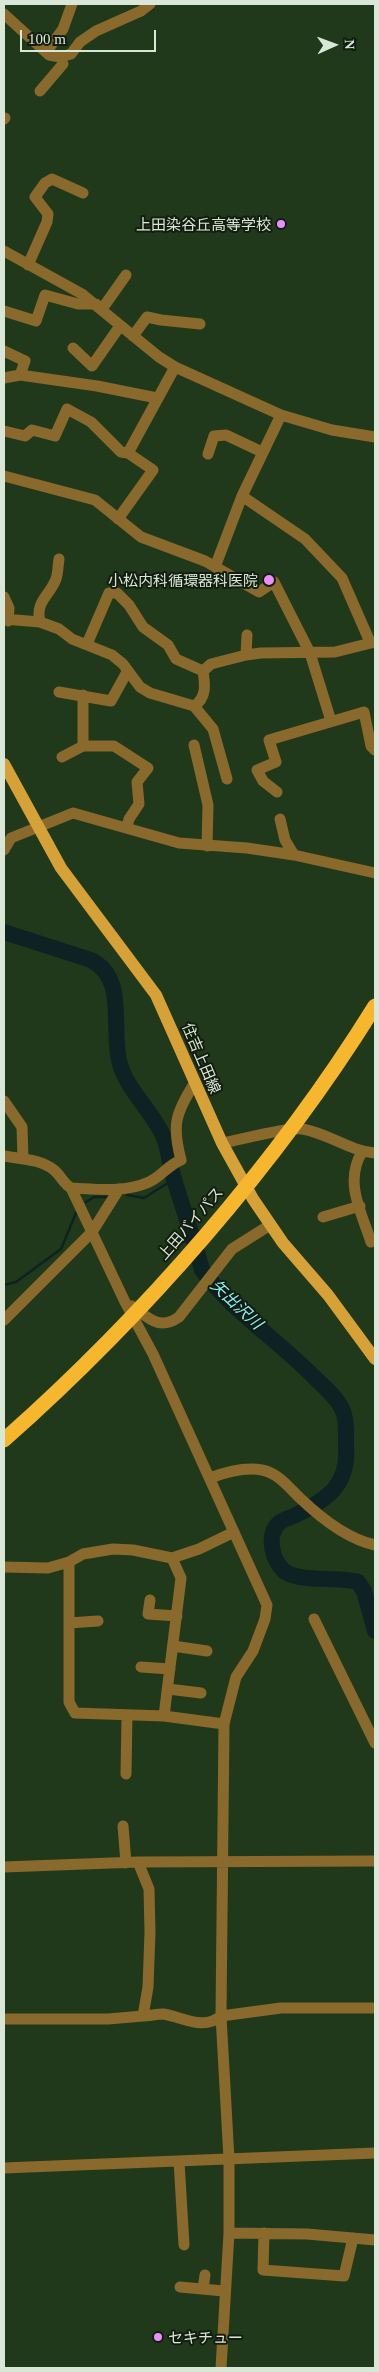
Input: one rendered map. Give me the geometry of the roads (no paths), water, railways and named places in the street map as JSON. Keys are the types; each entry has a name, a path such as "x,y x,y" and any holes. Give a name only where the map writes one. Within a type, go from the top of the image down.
{"highway":[{"name":"上田バイパス","path":"4,1440 52,1398 202,1238 304,1110 375,1006"}],"main road":[{"name":"住吉上田線","path":"4,764 36,827 61,868 156,995 194,1084 222,1143 270,1225 328,1296 375,1359"}],"street":[{"path":"47,51 63,29 72,4"},
{"path":"4,14 50,55 66,56 80,42 96,31 141,11 150,4"},
{"path":"40,91 63,64"},
{"path":"28,265 48,214 35,197 45,183 52,179 83,193"},
{"path":"4,251 65,284 99,306 159,358 174,366 281,415 332,430 375,437"},
{"path":"99,306 126,275"},
{"path":"4,311 36,321 44,296 78,304 99,306"},
{"path":"133,336 147,317 200,324"},
{"path":"73,348 92,366 120,326"},
{"path":"4,352 25,361 20,375"},
{"path":"128,452 174,366"},
{"path":"4,378 20,375 98,386 157,398"},
{"path":"4,431 25,436 32,430 55,436 67,409 92,422 121,452 128,452 152,470 118,519"},
{"path":"215,567 242,496 281,415"},
{"path":"208,454 214,436 226,435 262,452"},
{"path":"4,476 96,500 141,537 215,567 259,592 274,582 310,653 330,721"},
{"path":"203,670 211,664 246,655 335,652 373,642 342,578 305,539 242,496"},
{"path":"40,622 38,612 40,604 56,580 59,559"},
{"path":"87,644 109,593 117,593 129,605 143,627 168,645 176,659 203,670"},
{"path":"4,597 9,608 6,620 40,622 59,629 72,639 112,655 123,664 127,672 140,687 150,693 194,706 213,729 227,779"},
{"path":"246,655 247,635"},
{"path":"194,706 199,703 204,691 203,670"},
{"path":"60,692 111,700 127,672"},
{"path":"82,695 83,746"},
{"path":"277,792 263,781 257,770 276,762 269,740 364,712 371,746 375,750"},
{"path":"194,745 208,805 207,846"},
{"path":"62,757 83,746 114,746 148,768 137,782 139,804 129,819 127,827"},
{"path":"4,850 11,838 73,813 179,843 247,848 294,855 375,873"},
{"path":"280,819 285,840 294,855"},
{"path":"71,1188 119,1189 149,1182 165,1169 182,1160 175,1139 178,1112 194,1084"},
{"path":"4,1101 22,1127 23,1158"},
{"path":"222,1143 300,1129 327,1136 362,1152 375,1153"},
{"path":"362,1152 356,1162 353,1178 371,1242"},
{"path":"4,1156 23,1158 52,1168 71,1188 125,1302 153,1354 264,1594 267,1611 253,1650 236,1677 224,1724 221,2016 229,2158 229,2233 224,2292 221,2368"},
{"path":"4,1320 92,1232 119,1189"},
{"path":"323,1217 360,1206"},
{"path":"125,1302 156,1322 166,1324 179,1317 232,1249 270,1225"},
{"path":"210,1478 224,1472 262,1470 278,1477 316,1513 353,1538 375,1546"},
{"path":"4,1567 48,1568 69,1562 84,1554 112,1550 134,1550 172,1558 199,1549 234,1532"},
{"path":"164,1716 181,1578 172,1558"},
{"path":"69,1562 69,1702 75,1713 164,1716 224,1724"},
{"path":"150,1600 148,1614 177,1616"},
{"path":"314,1619 375,1743"},
{"path":"69,1623 98,1621"},
{"path":"173,1646 207,1651"},
{"path":"141,1667 170,1669"},
{"path":"168,1689 200,1694"},
{"path":"126,1774 127,1714"},
{"path":"123,1826 132,1862 149,1889 148,1987 143,2016"},
{"path":"4,1867 132,1862 375,1861"},
{"path":"4,2019 108,2019 162,2014 196,2023 214,2022 221,2016 281,2008 375,2008"},
{"path":"4,2168 375,2153"},
{"path":"179,2161 184,2245"},
{"path":"229,2233 264,2233 375,2240"},
{"path":"264,2233 263,2270 344,2276 353,2238"},
{"path":"203,2289 205,2275"},
{"path":"180,2286 224,2292"}],"waterway":[{"name":"矢出沢川","path":"4,932 91,960 102,968 109,978 114,991 117,1047 122,1071 164,1138 174,1179 202,1270 227,1299 300,1363 341,1406 346,1423 346,1459 340,1480 334,1489 318,1503 279,1523 273,1534 272,1547 276,1561 284,1571 291,1575 358,1582 364,1591 375,1631"},
{"path":"127,1195 144,1198 174,1179"},
{"path":"86,1202 94,1197 107,1197"},
{"path":"4,1285 16,1282 61,1249 76,1213"}],"place":[{"name":"上田染谷丘高等学校","path":"281,224"},
{"name":"小松内科循環器科医院","path":"269,580"},
{"name":"セキチュー","path":"158,2337"}]}
